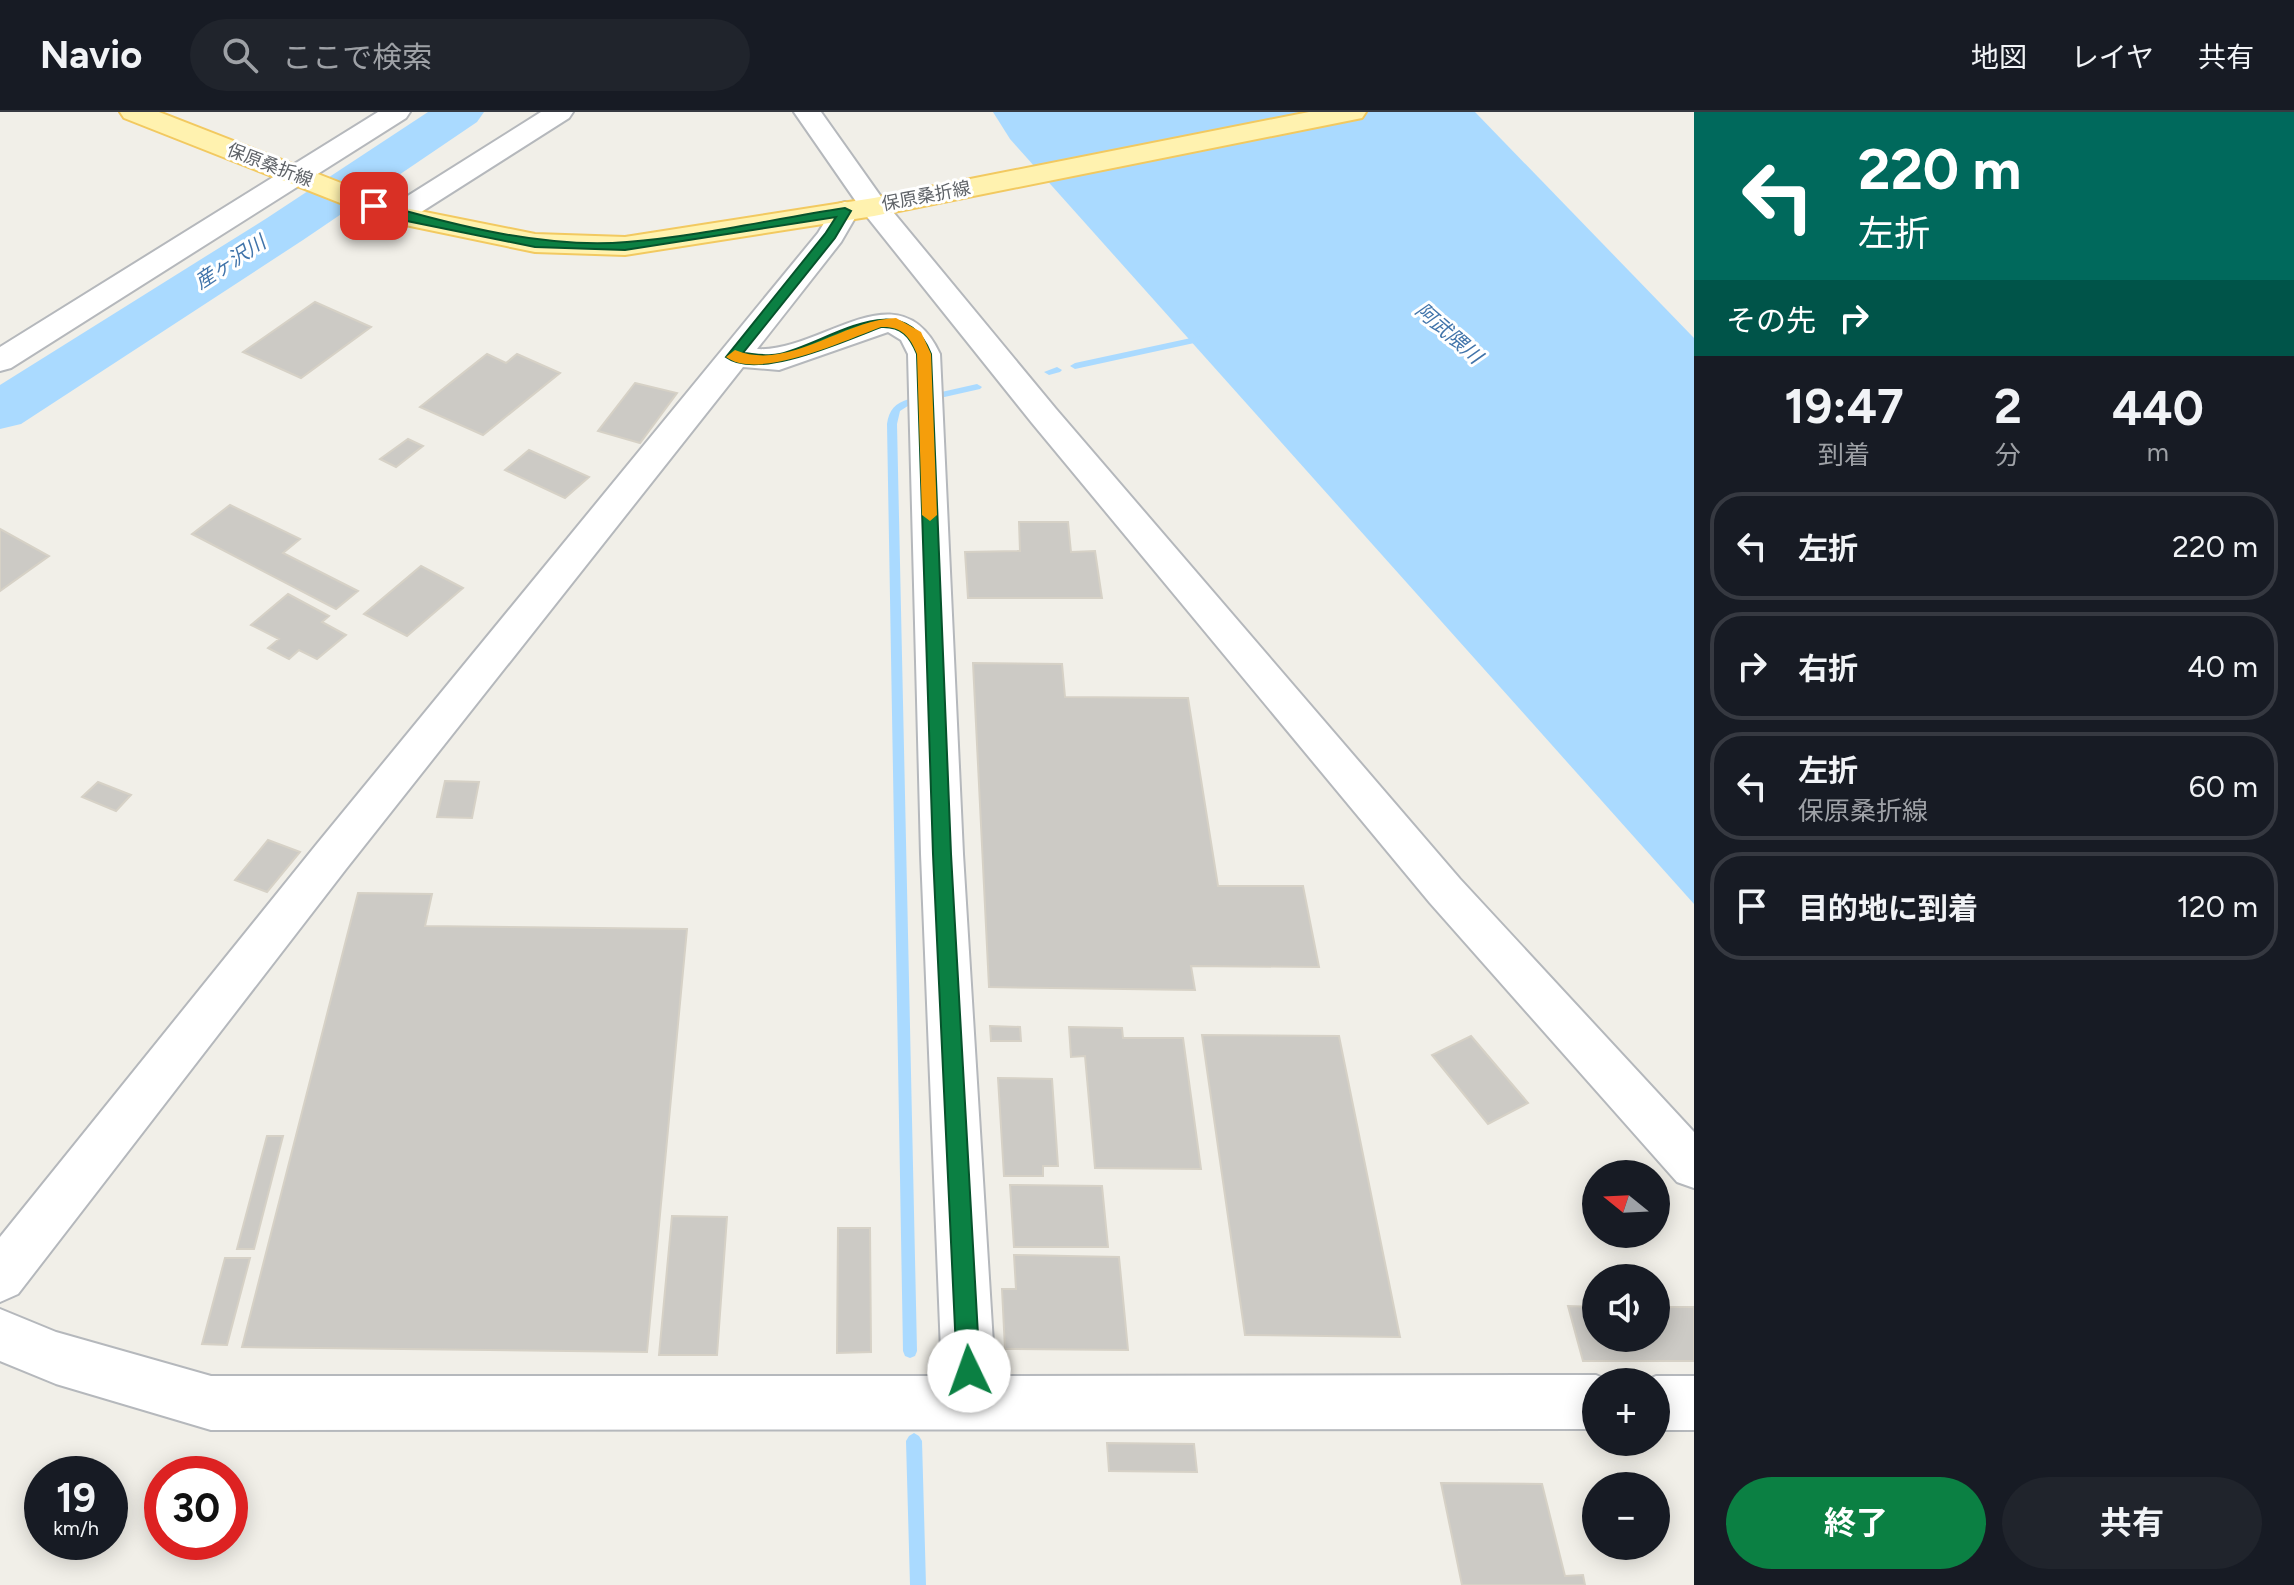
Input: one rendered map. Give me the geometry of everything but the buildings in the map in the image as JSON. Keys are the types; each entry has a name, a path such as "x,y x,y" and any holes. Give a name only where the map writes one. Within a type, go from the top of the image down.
{"main road":[{"name":"保原桑折線","path":"134,112 397,215 535,243 625,246 869,207 1352,112"}],"street":[{"path":"0,361 299,177 397,112"},
{"path":"397,215 560,112"},
{"path":"807,112 869,207 1044,416 1445,891 1694,1166"},
{"path":"0,1277 331,857 831,236 869,207"},
{"path":"733,357 779,360 879,323 896,322 917,335 924,354 942,854 970,1402"},
{"path":"0,1335 56,1358 211,1403 1582,1402"},
{"path":"1670,1403 1694,1403"}],"water":[{"name":"阿武隈川","path":"993,112 1475,112 1694,338 1694,904 1010,139"}],"waterway":[{"name":"産ヶ沢川","path":"0,411 285,229 460,112"},
{"path":"1075,366 1205,338"},
{"path":"1049,372 1057,370"},
{"path":"940,395 977,387"},
{"path":"909,402 896,410 892,424 910,1351"},
{"path":"914,1441 918,1585"}],"slow traffic":[{"path":"735,354 733,357 779,360 879,323 896,322 917,335 924,354 930,515"}],"route":[{"path":"374,206 397,215 535,243 625,246 845,211 831,236 733,357 779,360 879,323 896,322 917,335 924,354 942,854 969,1371"}]}
